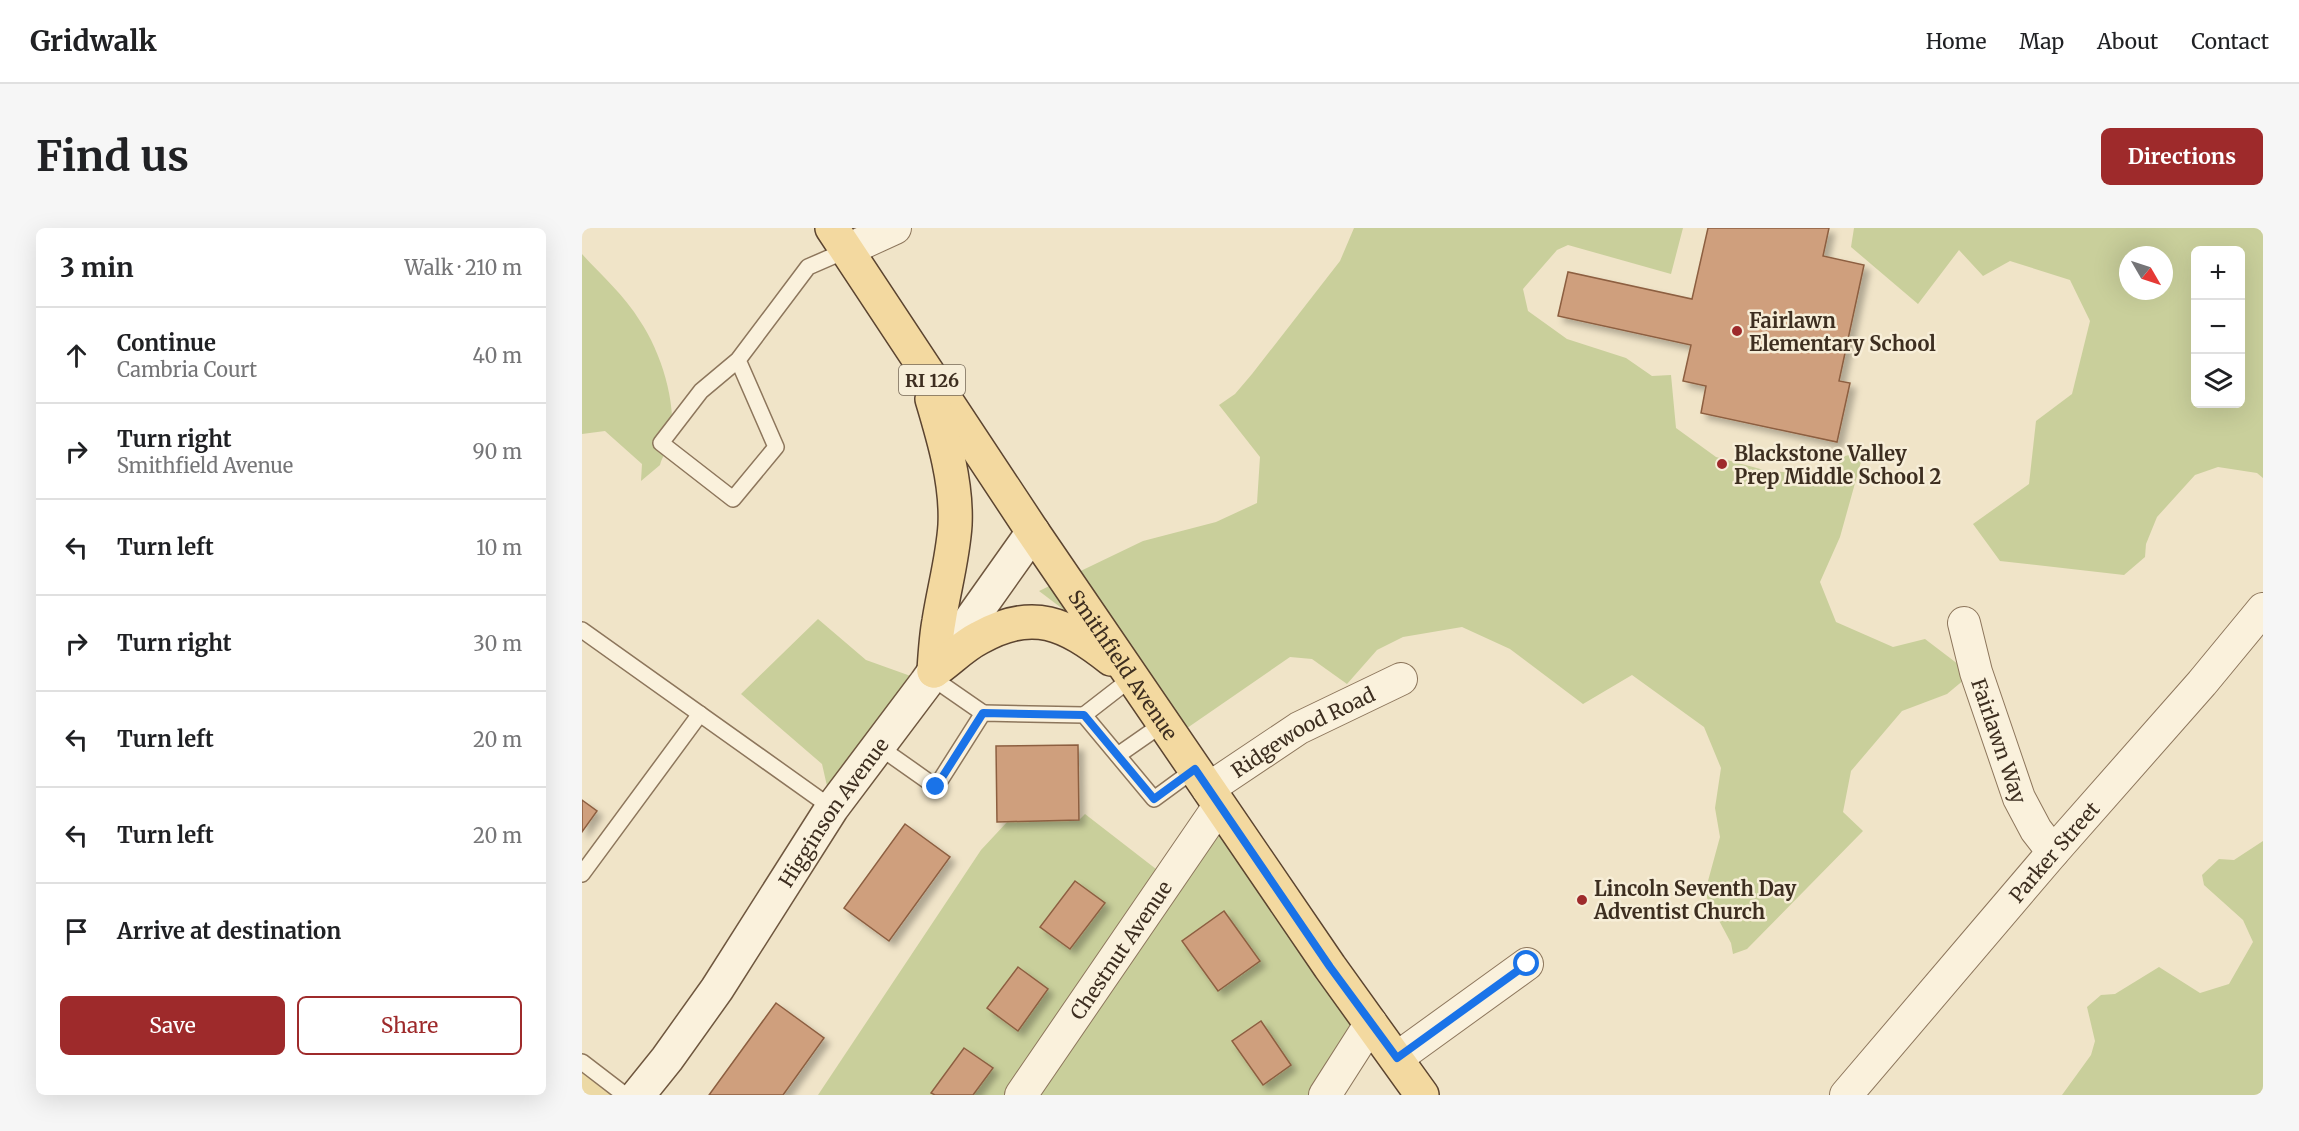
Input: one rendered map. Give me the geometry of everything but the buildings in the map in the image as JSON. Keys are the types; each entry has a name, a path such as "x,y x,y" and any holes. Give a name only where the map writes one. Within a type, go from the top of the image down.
{"main road":[{"name":"Smithfield Avenue","path":"840,239 1033,532 1207,788 1422,1095"},
{"path":"922,365 944,436 952,476 955,509 954,536 938,623 932,674"},
{"path":"932,674 978,638 1010,624 1026,620 1058,626 1077,635 1132,675"}],"street":[{"path":"840,239 895,228"},
{"name":"Higginson Avenue","path":"638,1095 668,1059 717,988 832,808 932,674 1033,532"},
{"name":"Parker Street","path":"1846,1095 2053,852 2202,683 2263,609"},
{"name":"Fairlawn Way","path":"1964,623 1976,672 2019,798 2036,830 2053,852"},
{"name":"Ridgewood Road","path":"1207,788 1299,728 1401,679"},
{"name":"Chestnut Avenue","path":"1021,1095 1207,788"},
{"path":"1397,1058 1527,964"},
{"path":"1324,1095 1371,1023"}],"lane":[{"path":"738,360 776,447 733,499 661,443 701,391 738,360 808,267 840,239"},
{"path":"582,630 832,808"},
{"path":"932,674 983,713 1084,715 1132,675"},
{"path":"878,746 936,787 983,713"},
{"path":"582,874 700,714"},
{"path":"1084,715 1154,799 1207,788"},
{"path":"1118,755 1164,723"},
{"path":"582,1062 626,1095"}],"green space":[{"path":"1354,228 1683,228 1671,274 1568,245 1557,250 1523,289 1528,311 1567,339 1626,358 1652,376 1671,375 1676,428 1716,457 1764,470 1822,476 1833,471 1845,456 1864,451 1840,537 1820,582 1836,622 1893,647 1925,639 1971,674 1947,694 1902,711 1851,771 1843,812 1863,831 1747,949 1733,954 1731,943 1707,898 1708,881 1720,837 1715,808 1721,768 1704,727 1632,675 1583,704 1510,649 1462,627 1403,637 1377,650 1347,684 1312,659 1290,657 1177,735 1072,616 1039,591 1143,541 1216,522 1257,503 1260,457 1219,405 1235,394 1252,374 1340,261"},
{"path":"1854,228 2263,228 2263,478 2257,473 2218,467 2195,475 2157,517 2146,544 2145,557 2124,575 2000,561 1973,524 2029,484 2036,421 2072,394 2090,321 2070,280 2010,261 1983,276 1959,250 1918,304 1851,247"},
{"path":"582,254 634,312 655,347 666,378 672,410 671,440 660,465 641,481 642,464 605,431 582,434"},
{"path":"818,619 866,660 919,679 832,808 822,764 741,694"},
{"path":"1213,795 1371,1023 1325,1095 818,1095 981,850 1008,821 1079,820 1085,814 1156,869"},
{"path":"2263,841 2263,1095 2062,1095 2091,1055 2095,1041 2087,1007 2101,995 2115,994 2159,967 2200,993 2229,984 2253,942 2243,920 2204,885 2202,875 2219,859 2234,860"}],"sand":[{"path":"582,1063 625,1095 582,1095"}],"place":[{"name":"Fairlawn Elementary School","path":"1737,331"},
{"name":"Blackstone Valley Prep Middle School 2","path":"1722,464"},
{"name":"Lincoln Seventh Day Adventist Church","path":"1582,900"}],"route":[{"path":"936,787 983,713 1084,715 1154,799 1195,769 1330,967 1397,1058 1527,964"}]}
